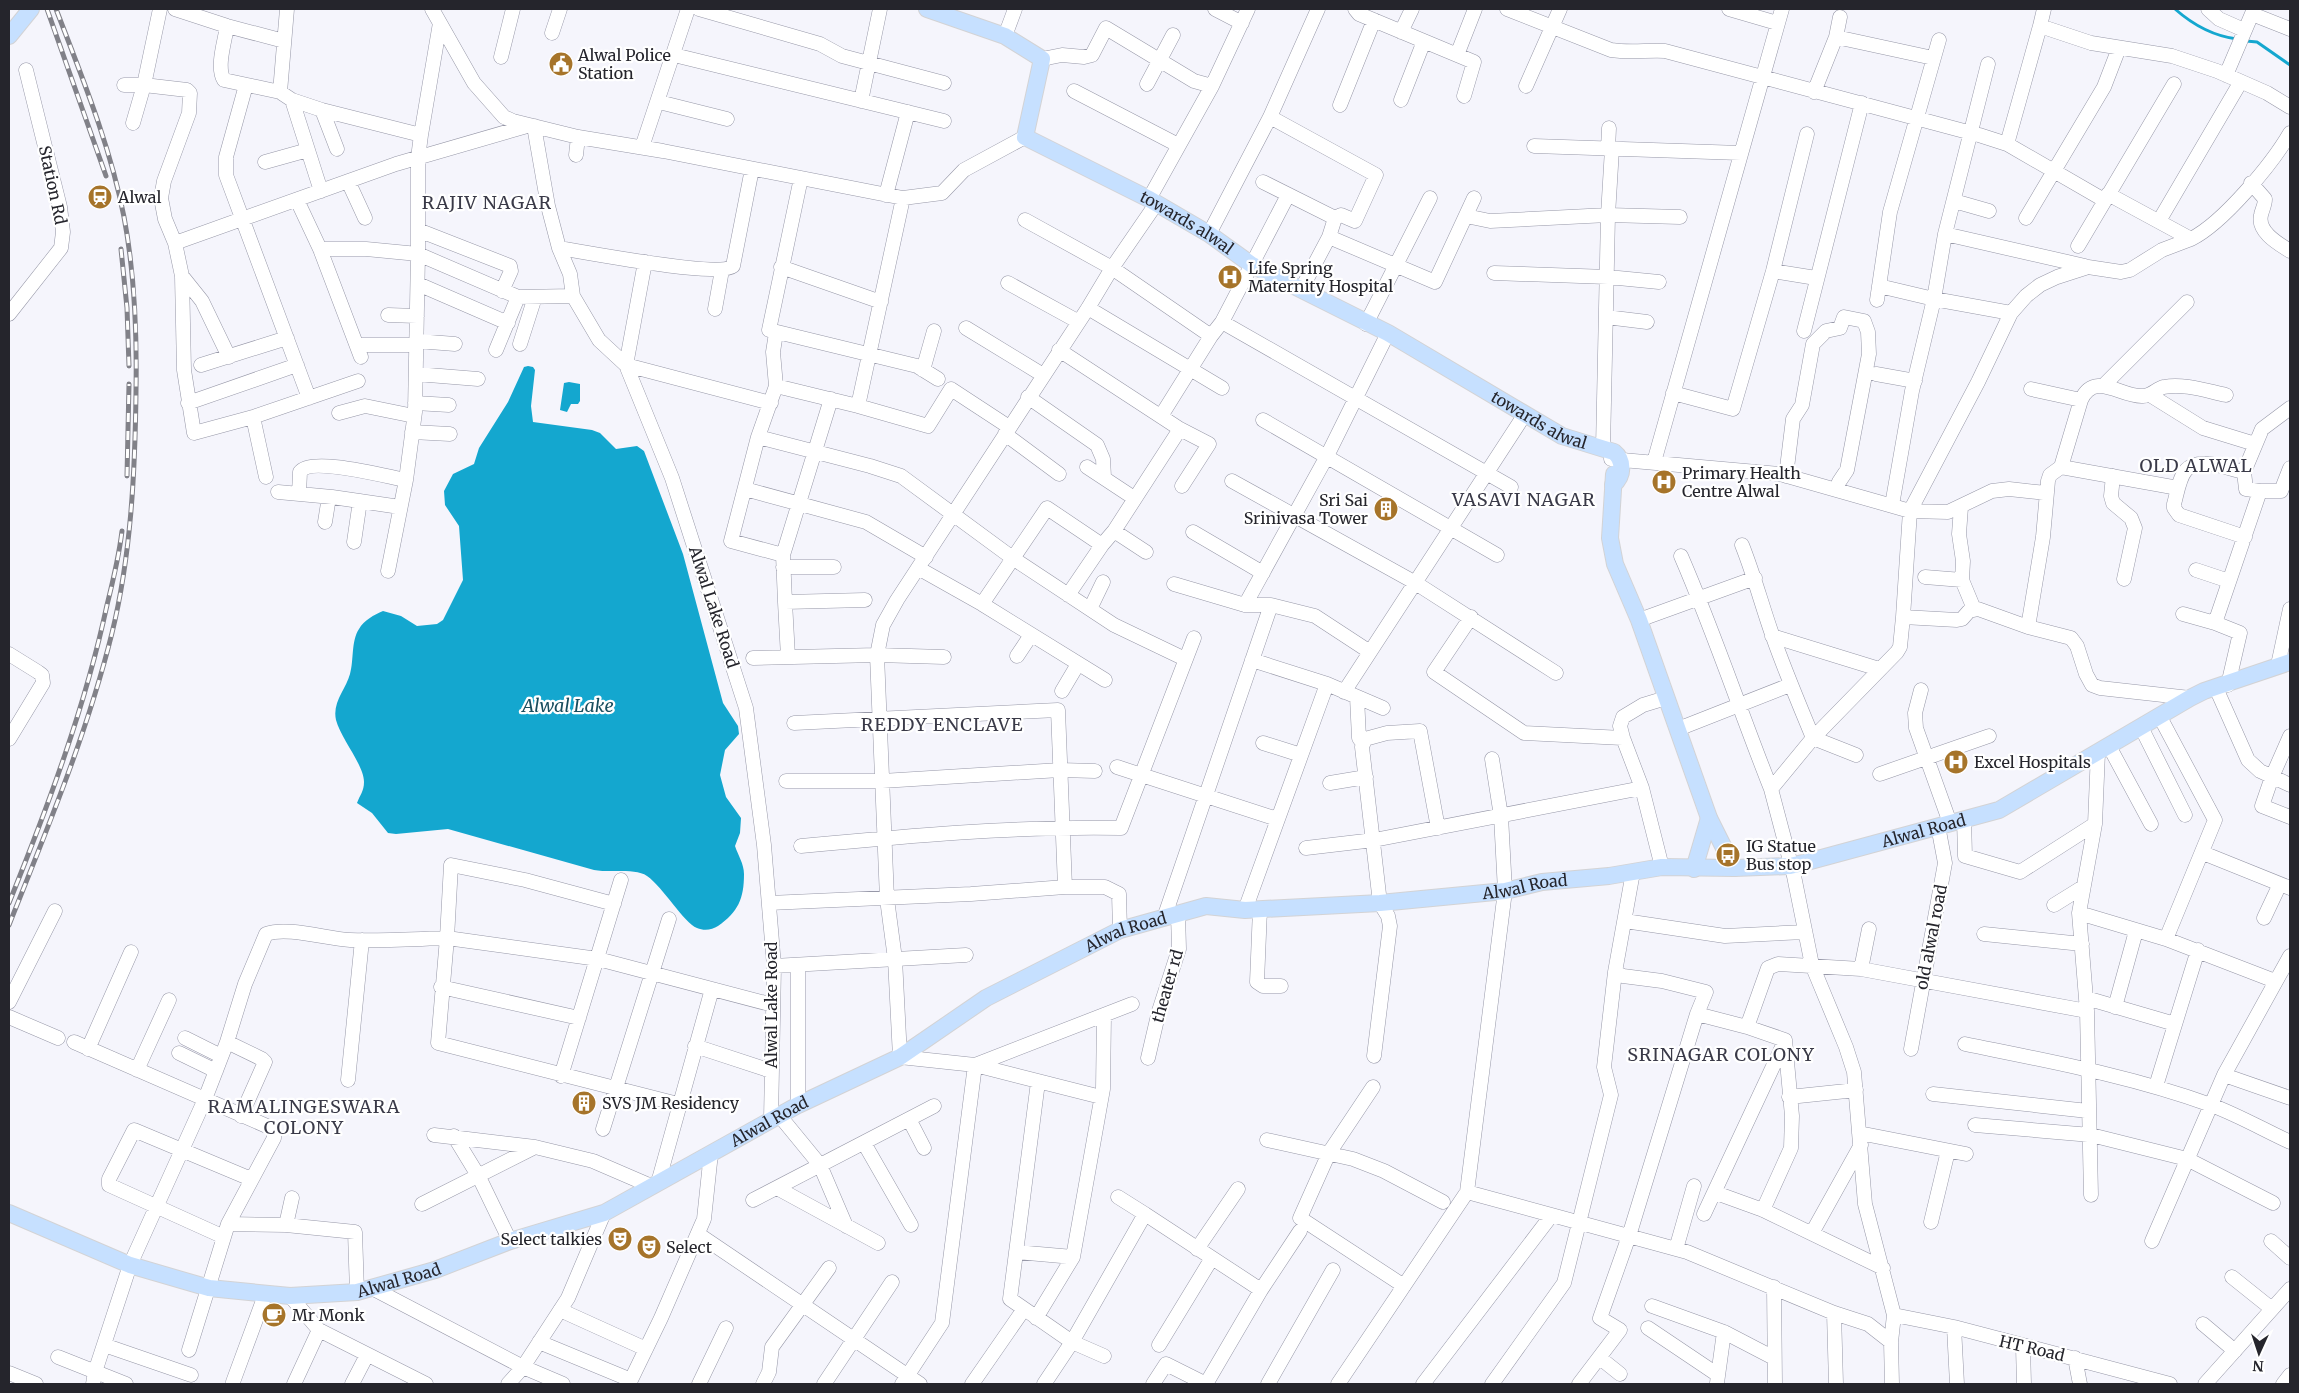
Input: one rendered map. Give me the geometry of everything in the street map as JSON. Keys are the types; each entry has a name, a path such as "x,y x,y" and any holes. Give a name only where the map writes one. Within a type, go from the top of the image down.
{"main road":[{"path":"13,31 31,9"},
{"path":"930,9 1005,36 1042,59 1025,136"},
{"name":"towards alwal","path":"1025,136 1153,202 1209,234 1252,265 1366,324 1388,333 1562,436 1610,454"},
{"path":"1610,454 1614,468 1610,514 1611,545 1616,564 1639,620 1709,818 1734,868"},
{"name":"Alwal Road","path":"9,1213 130,1265 209,1288 290,1296 365,1290 435,1270 510,1241 604,1213 775,1117 900,1057 986,998 1120,930 1206,906 1252,909 1380,903 1505,891 1542,882 1662,868 1790,866 1999,810 2190,698 2284,664"},
{"path":"1694,869 1709,818"}],"street":[{"path":"133,123 144,85 160,9"},
{"path":"175,9 227,26 284,41"},
{"path":"280,92 287,9"},
{"path":"432,9 474,84 504,117 531,126 578,137 642,147 903,198 942,193 964,170 1025,136"},
{"path":"501,58 513,9"},
{"path":"552,32 560,9"},
{"path":"642,147 659,102 688,9"},
{"path":"699,9 820,44 842,56 944,83"},
{"path":"861,101 880,9"},
{"path":"1005,36 1015,9"},
{"path":"1215,9 1242,23"},
{"path":"1101,1097 975,1066 900,1057 895,959 887,899 877,654 883,625 1028,397 1088,308 1153,202 1178,145 1212,86 1248,9"},
{"path":"1209,234 1270,116 1318,9"},
{"path":"1355,9 1359,14 1474,62 1464,96"},
{"path":"1402,32 1412,9"},
{"path":"1457,55 1476,9"},
{"path":"1508,9 1554,25 1611,50 1628,53 1648,50 1665,51 1918,118 2007,144 2054,171 2159,221 2191,239"},
{"path":"1526,86 1560,9"},
{"path":"1730,9 1778,23"},
{"path":"1654,462 1782,9"},
{"path":"2007,144 2044,9"},
{"path":"2208,9 2241,38"},
{"path":"2226,75 2253,11 2290,28"},
{"path":"1814,92 1836,37 1840,17"},
{"path":"1340,105 1374,20"},
{"path":"388,571 406,480 412,432 417,343 418,158 440,23"},
{"path":"227,26 222,76 224,80 280,92 292,100 322,110 421,134"},
{"path":"2040,26 2091,43 2172,56 2226,75 2240,83 2267,93 2290,107"},
{"path":"1042,59 1062,55 1084,57 1092,55 1106,28 1194,80 1212,86"},
{"path":"1146,84 1173,35"},
{"path":"1836,37 1933,58"},
{"path":"1877,300 1890,212 1939,40"},
{"path":"1401,100 1424,41"},
{"path":"2026,218 2104,87 2119,48"},
{"path":"674,55 944,121"},
{"path":"1892,505 1915,381 1934,299 1946,234 1988,64"},
{"name":"Station Rd","path":"9,314 61,248 64,232 60,207 26,70"},
{"path":"2159,221 2240,83"},
{"path":"2078,246 2174,84"},
{"path":"124,85 144,85 187,90 192,97 189,113 164,181 161,198 165,219 175,243 182,276 182,341 188,403 194,433 253,417 358,381"},
{"path":"246,85 225,166 242,219 309,398"},
{"path":"1074,91 1178,145"},
{"path":"292,100 321,191"},
{"path":"659,102 727,120"},
{"path":"1804,331 1862,103"},
{"path":"322,110 337,149"},
{"path":"886,195 908,112"},
{"path":"1270,116 1376,175 1355,221 1341,215 1335,218 1329,236 1301,290"},
{"path":"175,243 348,181 418,158 531,126"},
{"name":"Alwal Lake Road","path":"531,126 548,206 559,248 570,274 573,296 599,340 626,365 672,478 746,708 764,845 774,966 771,1070 775,1117"},
{"path":"1609,128 1606,317 1610,454 1654,462 1786,476 1910,511 1939,513 1962,507 1979,496 1992,491 2009,489 2046,493"},
{"path":"1673,393 1733,409 1773,270 1807,134"},
{"path":"1946,234 2088,267 2121,272 2130,270 2162,250 2191,239 2211,227 2268,165 2290,135"},
{"path":"576,155 578,137"},
{"path":"1534,146 1741,153"},
{"path":"265,162 308,150"},
{"path":"559,248 644,262 722,270 733,266 752,169"},
{"path":"801,178 769,330 870,353 917,366 938,379"},
{"path":"348,181 364,218"},
{"path":"1263,182 1335,218"},
{"path":"2251,183 2265,200 2261,216 2262,226 2271,238 2290,251"},
{"path":"1161,416 1211,336 1222,322 1288,195"},
{"path":"858,406 903,198"},
{"path":"1366,324 1430,198"},
{"path":"1329,236 1435,282 1474,198"},
{"path":"297,200 320,249 359,351 417,343 455,344"},
{"path":"1954,201 1989,210"},
{"path":"1466,216 1490,221 1608,215 1680,217"},
{"path":"1025,220 1112,268 1211,336"},
{"path":"418,230 510,266 511,271 502,291"},
{"path":"320,249 357,249 418,254 518,297 573,296"},
{"path":"644,262 626,365 771,403"},
{"path":"781,267 881,302"},
{"path":"1771,788 1813,738 1900,647 1905,557 1910,511 1978,382 2011,312 2040,285 2071,271 2088,267"},
{"path":"715,309 722,270"},
{"path":"1773,270 1816,278"},
{"path":"1494,273 1608,277 1659,282"},
{"path":"182,276 202,301 229,357"},
{"path":"1008,283 1079,322"},
{"path":"418,284 508,322"},
{"path":"1879,286 1934,299 2011,312"},
{"path":"496,350 518,297"},
{"path":"520,344 535,297"},
{"path":"2028,628 2043,537 2046,493 2050,475 2062,467 2081,400 2089,390 2103,386 2187,302"},
{"path":"1088,308 1222,388"},
{"path":"388,315 417,316"},
{"path":"1606,317 1647,322"},
{"path":"1786,476 1793,419 1802,405 1813,344 1826,331 1840,328 1844,318 1864,321 1868,332 1869,354 1847,470 1838,482 1836,489"},
{"path":"1222,322 1487,472 1510,487"},
{"path":"966,328 1043,375"},
{"path":"923,370 934,331"},
{"path":"776,332 773,342 776,386 758,437 730,541 783,561 834,567"},
{"path":"1246,605 1327,456 1388,333"},
{"path":"201,365 287,338"},
{"path":"1059,350 1180,429 1209,444 1182,486"},
{"path":"188,403 297,365"},
{"path":"416,374 478,379"},
{"path":"1876,374 1915,381"},
{"path":"776,386 858,406 928,426 951,389 1007,431 1059,474"},
{"path":"2103,386 2141,396 2150,395 2166,386 2226,395"},
{"path":"2031,389 2081,400"},
{"path":"2150,395 2203,428 2255,444"},
{"path":"1028,397 1097,445 1102,459 1104,477"},
{"path":"788,656 783,561 831,399"},
{"path":"339,413 365,406 414,410 449,405"},
{"path":"2290,408 2262,430 2244,472 2246,489 2281,491 2290,468"},
{"path":"1374,1056 1390,926 1388,916 1380,903 1362,742 1358,733 1351,694 1370,652 1524,414"},
{"path":"253,417 266,477"},
{"path":"1263,420 1497,555"},
{"path":"1068,595 1102,545 1114,531 1180,429"},
{"path":"412,432 450,434"},
{"path":"758,437 901,476 1014,559 1114,625 1185,659"},
{"path":"2244,472 2200,464 2192,465 2183,475 2174,508 2179,515 2245,537"},
{"path":"1086,467 1134,498"},
{"path":"2062,467 2178,488"},
{"path":"299,494 300,472 305,468 354,469 406,480"},
{"path":"2113,476 2111,496 2113,503 2132,518 2135,528 2124,579"},
{"path":"1232,481 1414,582 1556,673"},
{"path":"745,489 866,522 982,604 1104,680"},
{"path":"2215,623 2260,491"},
{"path":"278,492 400,507"},
{"path":"325,522 329,497"},
{"path":"354,542 360,501"},
{"path":"1962,507 1959,534 1964,569 1962,580 1974,609 2028,628 2066,636 2075,641 2092,685 2100,688 2190,698"},
{"path":"982,604 1047,508 1102,545"},
{"path":"1114,531 1146,552"},
{"path":"1193,532 1263,573"},
{"path":"1742,545 1755,578 1772,636 1790,685 1813,738 1856,755"},
{"path":"1681,556 1699,598 1771,788 1812,965 1846,1047 1856,1090 1865,1204 1894,1315 1891,1342 1892,1384"},
{"path":"2196,570 2230,581"},
{"path":"1925,577 1962,580"},
{"path":"1639,620 1755,578"},
{"path":"1090,609 1103,582"},
{"path":"1174,584 1246,605 1271,605 1315,616 1370,652"},
{"path":"785,602 865,600"},
{"path":"1171,916 1205,796 1271,605"},
{"path":"1903,617 1957,620 1962,619 1974,609"},
{"path":"2284,664 2290,609"},
{"path":"2183,614 2215,623 2240,633 2222,686 2248,760 2260,771 2290,785"},
{"path":"1471,617 1434,672 1524,733 1623,738"},
{"path":"1017,656 1030,634"},
{"path":"1772,636 1879,669"},
{"path":"801,846 884,838 1062,827 1121,828 1194,638"},
{"path":"753,658 877,654 944,657"},
{"path":"9,739 43,683 42,676 10,658"},
{"path":"1252,660 1327,684 1383,708"},
{"path":"1062,691 1078,664"},
{"path":"1281,986 1263,986 1257,982 1252,909 1277,819 1327,684"},
{"path":"1678,729 1790,685"},
{"path":"1921,690 1915,713 1916,728 1950,823 1965,856 2020,872 2095,824"},
{"path":"1662,868 1642,788 1620,726 1623,717 1644,706 1666,698"},
{"path":"794,723 1058,710 1065,886"},
{"path":"2160,717 2215,820 2203,853 2166,938"},
{"path":"2141,727 2185,815"},
{"path":"1362,742 1372,736 1387,733 1420,731 1438,828"},
{"path":"1880,774 1928,759 1989,736"},
{"path":"2290,736 2262,806 2290,817"},
{"path":"1262,743 1301,756"},
{"path":"2091,1195 2086,1005 2080,913 2082,886 2095,824 2104,749"},
{"path":"2104,749 2151,824"},
{"path":"1338,1384 1467,1192 1505,891 1501,816 1492,759"},
{"path":"1117,766 1277,819"},
{"path":"786,781 882,780 1060,770 1095,771"},
{"path":"1330,783 1366,777"},
{"path":"1306,848 1374,840 1642,788"},
{"name":"old alwal road","path":"1911,1049 1945,863 1950,823"},
{"path":"2203,853 2285,886 2264,918"},
{"path":"614,904 525,880 451,865 438,1043 488,1054 560,1076 678,1104"},
{"path":"1492,1384 1564,1283 1610,1095 1604,1067 1615,972 1633,872"},
{"path":"560,1076 598,959 621,880"},
{"path":"769,903 887,899 1065,886 1105,887 1119,894 1120,930"},
{"path":"2054,905 2082,886"},
{"path":"9,1002 54,910"},
{"path":"2080,913 2136,931 2166,938 2275,981"},
{"name":"theater rd","path":"1148,1058 1179,949 1171,916"},
{"path":"604,1129 669,919"},
{"path":"1625,921 1725,936 1805,932"},
{"path":"1861,969 1869,928"},
{"path":"2114,1007 2136,931"},
{"path":"94,1378 130,1265 205,1099 218,1054 227,1042 245,984 266,934 271,932 290,933 362,940 446,938 598,959 773,1005"},
{"path":"1984,934 2082,944"},
{"path":"348,1080 362,940"},
{"path":"2156,1086 2198,950"},
{"path":"88,1049 131,952"},
{"path":"774,966 966,956"},
{"path":"2152,1241 2187,1159 2213,1105 2224,1075 2290,956"},
{"path":"1747,1027 1768,968 1778,964 1861,969 2086,1005 2114,1007 2175,1024"},
{"path":"798,965 798,1105"},
{"path":"1579,1384 1620,1330 1600,1318 1630,1236 1697,1014 1706,992 1662,981 1623,976 1615,972"},
{"path":"441,987 579,1018"},
{"path":"434,1135 454,1136 535,1148 593,1161 655,1184 712,989"},
{"path":"138,1070 169,1000"},
{"path":"975,1066 1132,1004"},
{"path":"1697,1014 1747,1027 1785,1040"},
{"path":"1036,1318 1073,1257 1101,1097 1104,1015"},
{"path":"9,1017 58,1038"},
{"path":"185,1038 218,1054"},
{"path":"1763,1210 1791,1148 1792,1116 1785,1040"},
{"path":"1704,1214 1716,1193 1785,1040"},
{"path":"74,1042 269,1127 274,1132 274,1138 250,1179 226,1231 189,1350"},
{"path":"227,1042 262,1059 264,1062 241,1116"},
{"path":"1965,1044 2088,1068 2156,1086 2213,1105 2290,1142"},
{"path":"695,1046 771,1070"},
{"path":"179,1053 213,1069"},
{"path":"905,1380 942,1323 975,1066"},
{"path":"2224,1075 2290,1098"},
{"path":"1038,1082 1010,1299 1072,1342 1104,1356"},
{"path":"1373,1087 1329,1153 1300,1218 1404,1286"},
{"path":"1790,1097 1856,1090"},
{"path":"1933,1094 2088,1111"},
{"path":"753,1200 934,1106"},
{"path":"775,1117 820,1165 846,1226"},
{"path":"909,1119 924,1148"},
{"path":"1975,1125 2090,1135 2187,1159 2273,1203"},
{"path":"250,1179 134,1130 109,1179 109,1185 157,1208 226,1231 286,1225 355,1232 365,1290 523,1367 563,1384"},
{"path":"454,1136 479,1176 510,1241"},
{"path":"1860,1139 1966,1154"},
{"path":"1812,1233 1860,1139"},
{"path":"1267,1140 1329,1153 1384,1171 1443,1202"},
{"path":"864,1143 911,1225"},
{"path":"422,1204 535,1148"},
{"path":"1931,1222 1948,1151"},
{"path":"539,1342 630,1382 704,1219 711,1153"},
{"path":"1676,1249 1694,1186"},
{"path":"777,1188 878,1243"},
{"path":"1197,1249 1238,1190"},
{"path":"1467,1192 1676,1249 1868,1324 1891,1342"},
{"path":"1716,1193 1763,1210 1883,1268"},
{"path":"1118,1197 1261,1290"},
{"path":"286,1225 292,1198"},
{"path":"508,1384 523,1367 568,1298 604,1213"},
{"path":"1044,1384 1072,1342 1145,1214"},
{"path":"1423,1384 1551,1216"},
{"path":"1153,1384 1166,1364 1206,1384 1261,1290 1300,1231"},
{"path":"698,1234 854,1340 905,1380 920,1384"},
{"path":"2271,1241 2290,1258"},
{"path":"1016,1252 1073,1257"},
{"path":"1159,1345 1212,1258"},
{"path":"763,1384 769,1372 772,1347 829,1268"},
{"path":"1268,1384 1333,1270"},
{"path":"2232,1277 2272,1309"},
{"path":"824,1384 892,1282"},
{"path":"1774,1287 1775,1384"},
{"path":"2205,1384 2290,1289"},
{"path":"233,1382 265,1295"},
{"path":"290,1296 319,1330 426,1384"},
{"path":"1652,1306 1724,1332 1774,1358"},
{"path":"972,1384 1024,1309"},
{"path":"560,1310 646,1349"},
{"path":"1834,1312 1836,1384"},
{"name":"HT Road","path":"1894,1315 1954,1327 2023,1347 2075,1358 2170,1384"},
{"path":"2203,1324 2235,1351"},
{"path":"1954,1327 1957,1384"},
{"path":"699,1384 726,1328"},
{"path":"1648,1328 1717,1380 1724,1332"},
{"path":"294,1384 319,1330"},
{"path":"104,1345 191,1375"},
{"path":"2023,1347 2024,1384"},
{"path":"352,1384 367,1355"},
{"path":"58,1357 94,1378 126,1384"},
{"path":"1600,1358 1620,1374"},
{"path":"2075,1358 2080,1384"},
{"path":"9,1373 36,1384"},
{"path":"2283,1384 2290,1375"}],"water":[{"name":"Alwal Lake","path":"524,367 533,367 535,370 531,406 533,422 592,430 600,433 616,449 637,446 644,451 683,554 723,703 738,726 739,734 725,750 720,775 726,797 741,818 740,833 735,846 744,870 743,891 735,910 725,921 708,930 702,930 692,925 660,888 642,874 629,871 594,870 448,829 396,834 388,833 372,813 357,803 363,788 363,775 342,735 335,713 338,701 350,674 356,634 366,620 383,611 401,616 417,626 437,624 443,620 463,580 459,526 445,505 444,491 453,474 474,464 479,448 508,402"},
{"path":"564,383 580,384 580,401 578,404 571,404 567,412 560,410"}],"waterway":[{"path":"2175,9 2188,20 2203,28 2237,39"},
{"path":"2246,41 2257,42 2290,65"}],"railway":[{"path":"47,9 106,176"},
{"path":"9,925 65,781 102,671 124,574 133,483 136,348 133,282 128,239 118,190 103,137 56,9"},
{"path":"121,249 127,308 129,366"},
{"path":"127,476 129,384"},
{"path":"9,903 38,830 77,719 116,568 122,531"}],"place":[{"name":"Alwal Police Station","path":"561,64"},
{"name":"Alwal","path":"100,197"},
{"name":"Life Spring Maternity Hospital","path":"1230,277"},
{"name":"Primary Health Centre Alwal","path":"1664,482"},
{"name":"Sri Sai Srinivasa Tower","path":"1386,509"},
{"name":"Excel Hospitals","path":"1956,762"},
{"name":"IG Statue Bus stop","path":"1728,855"},
{"name":"SVS JM Residency","path":"584,1103"},
{"name":"Select talkies","path":"620,1239"},
{"name":"Select","path":"649,1247"},
{"name":"Mr Monk","path":"274,1315"}],"district":[{"name":"RAJIV NAGAR","path":"487,202"},
{"name":"OLD ALWAL","path":"2196,465"},
{"name":"VASAVI NAGAR","path":"1524,499"},
{"name":"REDDY ENCLAVE","path":"942,724"},
{"name":"SRINAGAR COLONY","path":"1721,1054"},
{"name":"RAMALINGESWARA COLONY","path":"304,1116"}]}
